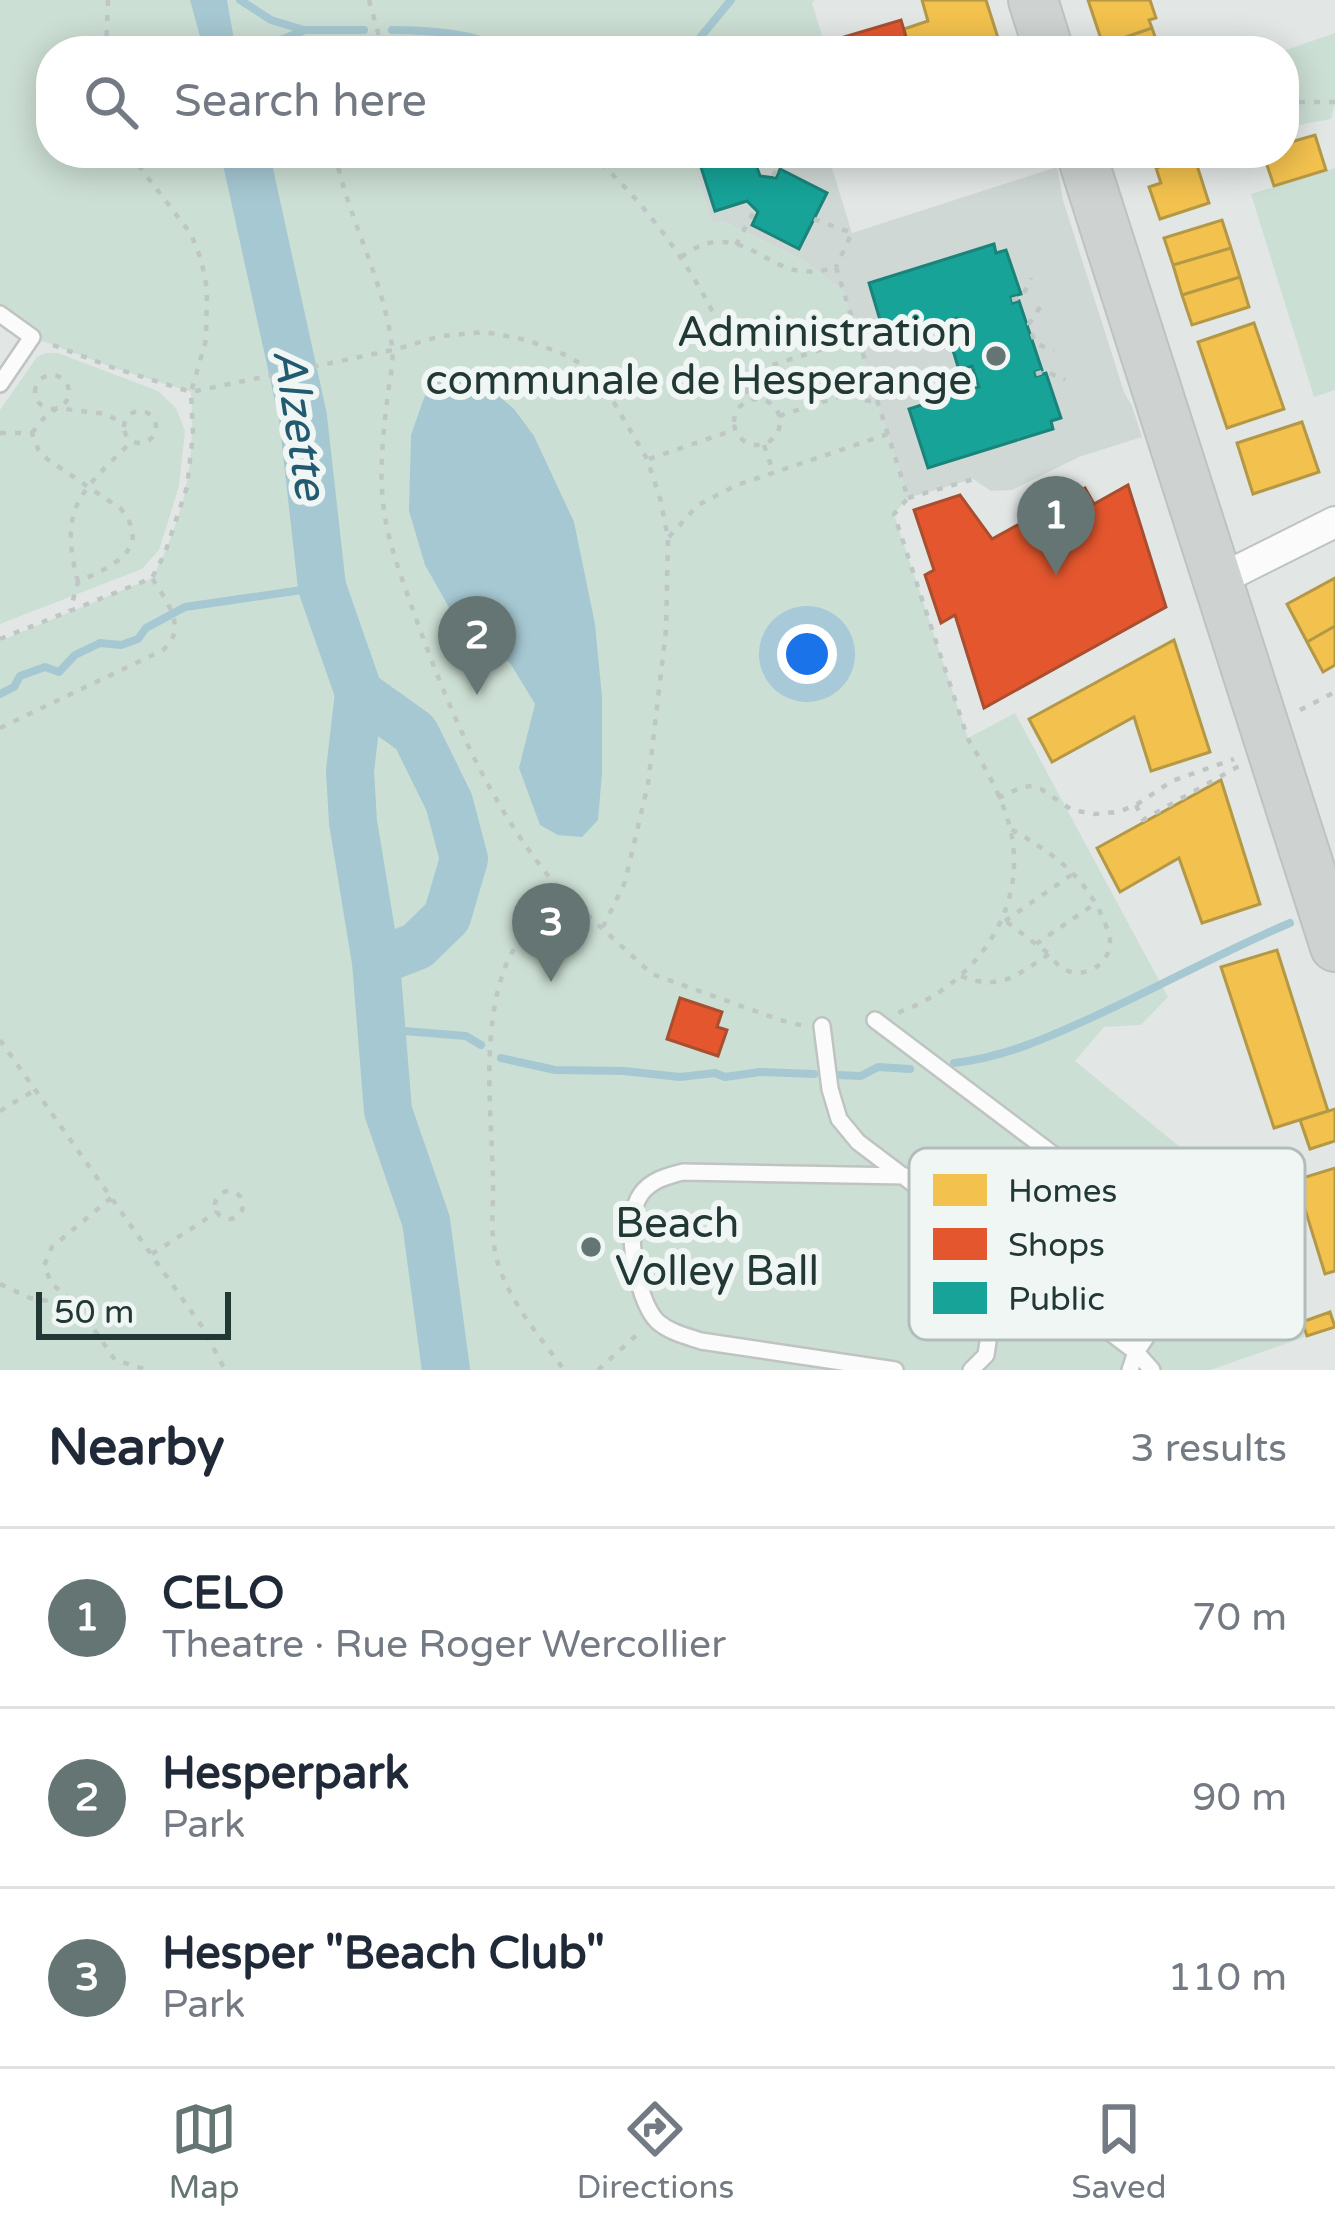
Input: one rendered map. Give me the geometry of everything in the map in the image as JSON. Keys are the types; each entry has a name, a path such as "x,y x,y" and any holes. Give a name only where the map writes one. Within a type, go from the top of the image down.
{"main road":[{"path":"1033,0 1044,36"},
{"path":"1087,168 1335,946"}],"street":[{"path":"1217,581 1335,522"}],"lane":[{"path":"0,314 32,337 0,384"},
{"path":"875,1020 1045,1148"},
{"path":"822,1027 839,1119 858,1142 909,1178"},
{"path":"895,1370 701,1341 671,1331 654,1319 644,1297 631,1240 632,1210 642,1191 659,1178 683,1172 906,1176"},
{"path":"971,1370 986,1355 988,1340"},
{"path":"1120,1340 1152,1370"},
{"path":"1130,1370 1144,1340"}],"path":[{"path":"107,36 109,0"},
{"path":"369,0 379,36"},
{"path":"1299,102 1335,102"},
{"path":"0,639 152,578 179,517 193,434 191,392 206,340 208,289 201,259 178,214 138,168"},
{"path":"338,168 393,350 381,448 387,531 439,682 516,832 560,890 640,964 666,981 799,1026 822,1027"},
{"path":"606,168 681,257 715,312 750,400"},
{"path":"772,176 776,168"},
{"path":"736,245 754,211"},
{"path":"814,219 852,233 836,267 868,370"},
{"path":"681,257 717,242 736,245 794,272 819,273 836,267"},
{"path":"1012,300 1022,297 1031,278"},
{"path":"1040,307 1029,324 1035,344 1054,351"},
{"path":"32,337 191,392 441,336 485,332 527,340 596,372 654,390 682,390 858,338"},
{"path":"868,370 878,371 886,383 885,393 877,400 864,400 856,391 856,378 868,370"},
{"path":"1036,374 1045,371 1065,380"},
{"path":"596,372 647,459 668,538 666,630 648,784 625,882 603,927"},
{"path":"32,433 43,419 57,408 69,396 68,384 59,376 48,375 36,386 36,396 46,408 57,408 106,414 124,424"},
{"path":"779,416 856,391"},
{"path":"750,400 765,400 779,416 779,430 764,445 750,445 734,430 734,415 750,400"},
{"path":"877,400 908,499"},
{"path":"140,411 154,418 152,438 132,441 124,424 130,415 140,411"},
{"path":"647,459 734,430"},
{"path":"0,433 32,433"},
{"path":"32,433 47,459 130,520 131,544 125,556 78,582"},
{"path":"668,538 698,506 737,484 888,434"},
{"path":"70,611 78,582 71,555 72,515 86,487 132,441"},
{"path":"764,445 773,471"},
{"path":"875,1020 905,1011 961,976 987,949 1004,920 1012,893 1011,829 987,770 968,739 894,514 908,499 974,479"},
{"path":"0,728 163,650 174,637 175,617 152,578"},
{"path":"1295,712 1335,692"},
{"path":"1136,805 1143,820 1243,763"},
{"path":"998,798 1032,786 1072,810 1118,812 1172,781 1213,766"},
{"path":"1004,920 1060,968 1076,974 1106,959 1111,943 1096,903 1074,873 1011,829"},
{"path":"1004,920 1074,873"},
{"path":"560,890 508,961 496,997 490,1066 495,1251 507,1284 564,1370"},
{"path":"1036,944 1096,903"},
{"path":"961,976 980,984 1000,983 1049,954"},
{"path":"0,1040 203,1328 225,1370"},
{"path":"0,1111 35,1090"},
{"path":"224,1191 234,1191 241,1198 243,1206 236,1216 228,1219 217,1212 215,1203 224,1191"},
{"path":"111,1198 52,1246 44,1266 52,1284 78,1306 116,1360 148,1370"},
{"path":"152,1254 217,1212"},
{"path":"0,1284 30,1298 78,1306"},
{"path":"598,1370 654,1319"},
{"path":"115,1370 116,1360"}],"shaded area":[{"path":"695,168 832,168 852,233 1057,168 1063,200 1142,437 1079,457 1012,490 991,491 973,479 908,498 877,401 864,400 856,391 856,378 867,369 843,291 804,261 723,221 713,224"}],"green space":[{"path":"0,0 815,0 822,36 36,36 36,168 695,168 713,223 723,221 804,261 843,291 868,370 856,378 856,391 864,400 877,400 908,498 894,514 968,738 1015,713 1168,997 1141,1025 1104,1027 1075,1061 1181,1148 909,1148 909,1340 1296,1340 1210,1370 0,1370 0,641 152,578 186,488 192,418 191,392 32,337 0,314"},
{"path":"1335,33 1331,119 1299,125 1299,45"},
{"path":"1335,168 1335,390 1314,397 1251,194"},
{"path":"58,353 158,391 176,408 185,431 179,486 159,550 142,569 0,624 0,410 37,357"}],"water":[{"path":"190,0 227,0 233,36 200,36"},
{"name":"Alzette","path":"238,168 258,168 289,341"},
{"path":"449,375 486,385 514,409 534,436 574,522 595,624 602,697 598,820 582,837 558,835 540,825 519,768 535,704 510,663 460,627 425,565 409,511 411,435 432,383"}],"building: Homes":[{"path":"922,0 986,0 997,36 906,36 904,29 928,21"},
{"path":"1088,0 1150,0 1156,18 1149,20 1152,28 1129,36 1100,36"},
{"path":"1152,28 1155,36 1129,36"},
{"path":"1315,135 1326,170 1274,186 1268,168 1299,168 1299,140"},
{"path":"1156,168 1198,168 1209,203 1160,219 1149,187 1161,183"},
{"path":"1222,220 1231,248 1173,265 1164,238"},
{"path":"1231,248 1240,277 1182,295 1173,265"},
{"path":"1240,277 1249,307 1192,325 1182,295"},
{"path":"1254,323 1284,409 1227,428 1198,342"},
{"path":"1302,422 1319,472 1253,494 1237,443"},
{"path":"1335,578 1335,626 1307,642 1287,604"},
{"path":"1335,626 1335,665 1323,672 1307,642"},
{"path":"1174,640 1210,752 1151,771 1134,717 1052,762 1029,719"},
{"path":"1221,780 1260,904 1202,923 1179,858 1120,892 1097,848"},
{"path":"1277,950 1328,1111 1274,1128 1221,967"},
{"path":"1335,1109 1335,1141 1310,1149 1300,1120"},
{"path":"1335,1168 1335,1271 1325,1274 1305,1209 1305,1177"},
{"path":"1330,1312 1335,1327 1307,1336 1305,1321"}],"building: Shops":[{"path":"901,20 906,36 847,36"},
{"path":"1128,485 1166,607 984,708 955,615 941,623 925,575 934,570 914,510 960,495 992,539 1085,488 1094,504"},
{"path":"680,998 722,1012 717,1027 727,1030 718,1056 667,1039"}],"building: Public":[{"path":"701,168 757,168 760,176 776,178 780,169 827,193 799,249 752,225 758,212 747,201 715,211"},
{"name":"Administration communale de Hesperange","path":"994,244 996,253 1006,250 1021,294 1011,297 1013,303 1019,301 1042,370 1036,376 1046,373 1061,418 1051,421 1053,429 928,468 909,409 979,387 972,366 959,370 952,347 965,343 957,318 886,340 869,283"}],"waterway":[{"path":"240,0 271,20 304,30"},
{"path":"701,36 731,0"},
{"path":"290,36 305,30 364,30"},
{"path":"392,30 462,36"},
{"name":"Alzette","path":"248,168 303,417 322,587 359,693 350,771 353,822 376,962 388,1111 426,1221 446,1370"},
{"path":"0,694 14,687 20,676 45,667 59,672 75,655 100,643 121,645 138,639 146,628 185,607 322,587"},
{"name":"Alzette","path":"359,693 415,733 449,802 464,859 447,917 417,946 376,962"},
{"path":"954,1063 1044,1039 1290,923"},
{"path":"379,1029 466,1036 481,1045"},
{"path":"501,1058 555,1070 680,1077 814,1074"},
{"path":"838,1075 861,1076 878,1067 910,1069"}],"place":[{"name":"Administration communale de Hesperange","path":"996,356"},
{"name":"CELO","path":"1056,575"},
{"name":"Hesperpark","path":"477,695"},
{"name":"Hesper \"Beach Club\"","path":"551,982"},
{"name":"Beach Volley Ball","path":"591,1247"}]}
